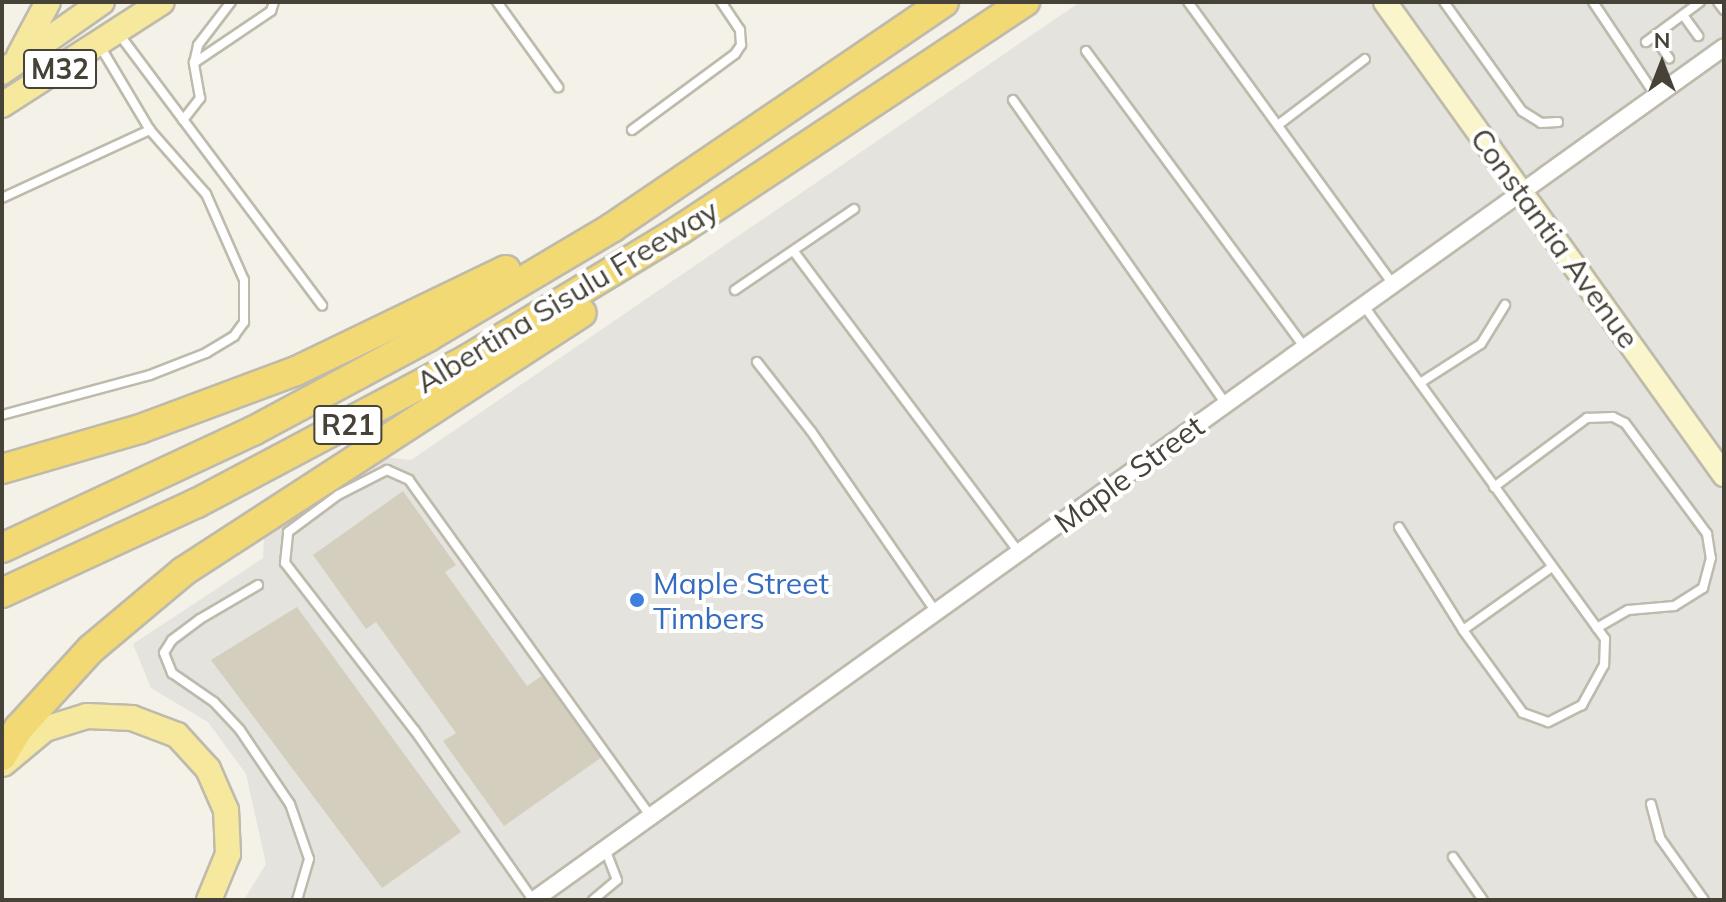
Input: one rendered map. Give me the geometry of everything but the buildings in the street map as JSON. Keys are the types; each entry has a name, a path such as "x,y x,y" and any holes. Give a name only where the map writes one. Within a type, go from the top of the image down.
{"highway":[{"name":"Albertina Sisulu Freeway","path":"2,548 253,431 428,337 677,183 944,2"},
{"name":"Albertina Sisulu Freeway","path":"2,593 347,426 468,359 680,230 1025,2"},
{"path":"2,469 140,429 296,371 451,300 612,209 677,183"},
{"path":"2,756 53,688 172,580 630,283 680,230"}],"main road":[{"path":"8,68 48,2"},
{"name":"M32","path":"2,105 162,2"},
{"name":"M32","path":"8,68 96,4"},
{"path":"2,766 45,729 87,716 132,718 177,735 208,769 226,810 228,854 209,900"}],"street":[{"name":"Constantia Avenue","path":"1385,2 1724,475"},
{"path":"96,4 108,38"},
{"name":"Maple Street","path":"534,900 1724,47"}],"lane":[{"path":"183,120 200,98 194,63 198,45 231,2"},
{"path":"194,63 271,11 274,2"},
{"path":"497,2 558,87"},
{"path":"632,130 735,54 741,45 740,30 721,2"},
{"path":"1188,2 1393,284"},
{"path":"1444,2 1522,111 1541,123 1558,122"},
{"path":"1593,2 1656,96"},
{"path":"1646,42 1700,2"},
{"path":"1718,2 1724,10"},
{"path":"1683,15 1698,36"},
{"path":"1654,36 1669,58"},
{"path":"108,38 183,120 322,305"},
{"path":"2,415 150,375 206,353 234,336 244,322 244,280 211,204 193,176 150,130 108,38"},
{"path":"1086,51 1304,347"},
{"path":"1278,125 1365,59"},
{"path":"1013,100 1226,404"},
{"path":"2,198 150,130"},
{"path":"735,290 795,253 854,209"},
{"path":"795,253 1019,552"},
{"path":"1364,305 1597,628 1606,651 1592,692 1572,714 1548,722 1535,719 1513,703 1399,527"},
{"path":"1420,383 1481,344 1505,305"},
{"path":"757,362 820,443 936,612"},
{"path":"1494,487 1587,418 1613,417 1625,423 1707,534 1711,558 1703,588 1674,606 1628,610 1597,628"},
{"path":"534,900 415,731 285,563 288,532 338,495 387,470 409,480 650,816"},
{"path":"1463,630 1552,567"},
{"path":"258,585 200,619 172,640 164,653 172,673 214,702 240,730 290,804 309,859 297,900"},
{"path":"1651,804 1660,838 1704,900"},
{"path":"593,900 617,880 605,849"},
{"path":"1453,857 1483,900"}],"shaded area":[{"path":"1080,2 1724,2 1724,900 244,900 266,864 246,774 208,722 151,688 133,644 263,558 264,539 277,525 383,457 411,460"}],"place":[{"name":"Maple Street Timbers","path":"637,600"}]}
